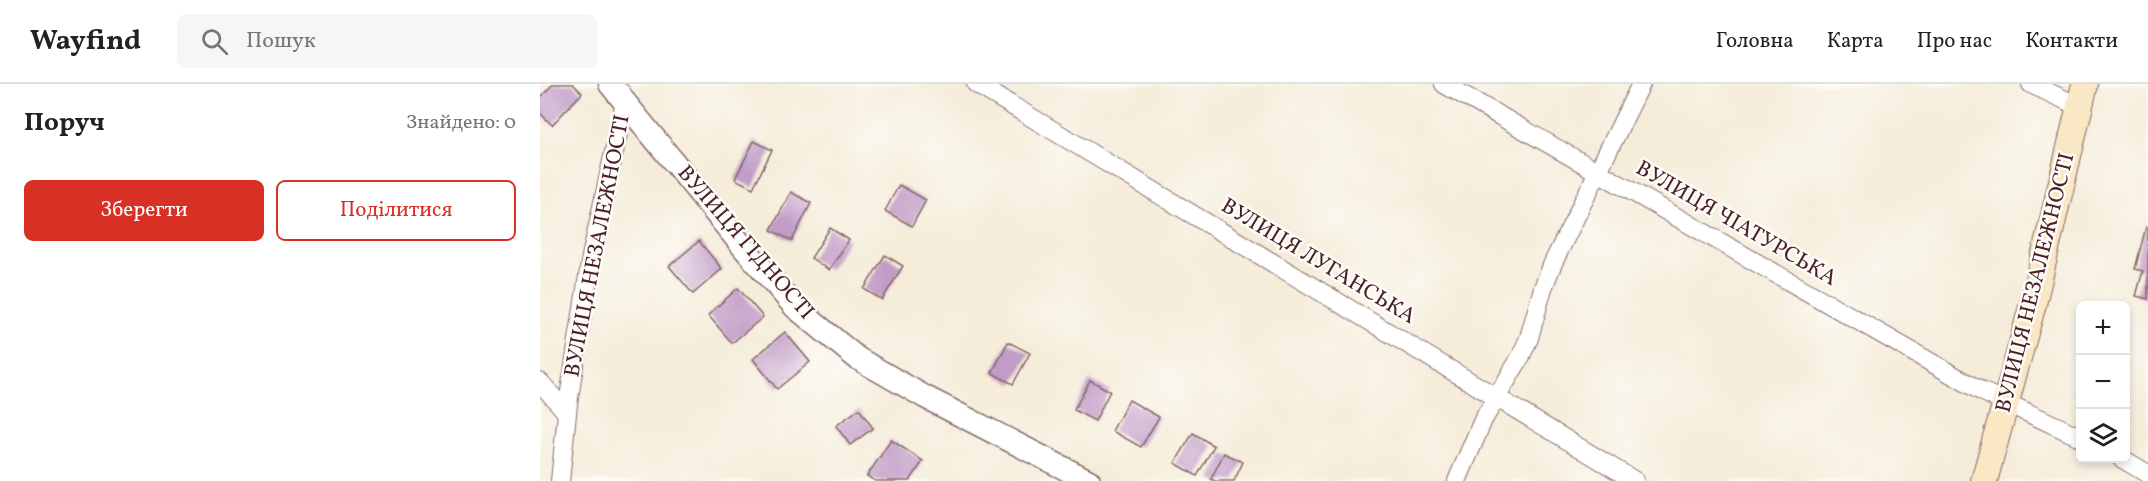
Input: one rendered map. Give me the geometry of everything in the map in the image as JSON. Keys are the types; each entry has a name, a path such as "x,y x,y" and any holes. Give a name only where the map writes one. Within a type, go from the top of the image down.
{"main road":[{"name":"ВУЛИЦЯ НЕЗАЛЕЖНОСТІ","path":"1984,481 2033,304 2083,95"}],"street":[{"name":"ВУЛИЦЯ ГІДНОСТІ","path":"610,84 622,93 737,239 795,307 848,350 925,397 1089,481"},
{"name":"ВУЛИЦЯ ЛУГАНСЬКА","path":"976,84 1635,481"},
{"name":"ВУЛИЦЯ ЧІАТУРСЬКА","path":"1444,84 2006,404"},
{"path":"1457,481 1483,420 1520,358 1529,338 1543,288 1553,263 1641,84"},
{"path":"2031,84 2083,95"},
{"name":"ВУЛИЦЯ НЕЗАЛЕЖНОСТІ","path":"560,481 567,413 591,257 622,93"},
{"path":"540,382 567,413"},
{"path":"2006,404 2076,435"},
{"path":"2128,463 2148,474"}],"building":[{"path":"553,84 573,84 582,93 552,125 540,113 540,98"},
{"path":"754,141 772,150 753,188 735,179"},
{"path":"899,185 926,200 912,226 885,211"},
{"path":"791,192 811,203 792,241 771,230"},
{"path":"2146,227 2148,227 2148,299 2136,296 2143,271 2135,269"},
{"path":"830,228 849,240 829,270 811,258"},
{"path":"699,241 722,269 693,294 669,266"},
{"path":"885,255 903,266 882,300 864,289"},
{"path":"738,288 763,317 732,343 708,315"},
{"path":"785,332 810,362 777,389 753,359"},
{"path":"1008,342 1030,353 1013,384 992,373"},
{"path":"1090,380 1110,391 1095,421 1074,410"},
{"path":"1129,400 1159,417 1141,447 1112,431"},
{"path":"859,409 873,428 850,445 836,426"},
{"path":"1193,433 1214,446 1197,476 1175,463"},
{"path":"891,440 923,461 910,481 875,481 867,476"},
{"path":"1224,453 1243,462 1234,481 1211,479"}]}
